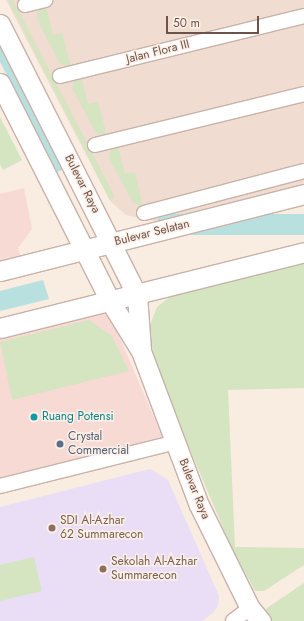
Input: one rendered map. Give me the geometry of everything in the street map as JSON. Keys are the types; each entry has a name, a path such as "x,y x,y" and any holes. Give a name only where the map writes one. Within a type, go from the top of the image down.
{"street":[{"path":"25,5 45,0"},
{"name":"Jalan Flora III","path":"60,76 304,16"},
{"name":"Bulevar Raya","path":"0,24 113,243 138,295 141,351"},
{"name":"Bulevar Raya","path":"0,83 86,250 110,301 141,351 202,511 256,615"},
{"path":"95,145 304,94"},
{"path":"144,213 304,171"},
{"name":"Bulevar Selatan","path":"0,271 304,194"},
{"path":"0,328 138,295 304,252"},
{"path":"0,486 176,442"},
{"path":"233,621 256,615"}],"shaded area":[{"path":"6,0 304,0 304,184 155,221 126,215 110,201"},
{"path":"24,188 32,229 18,248 21,258 0,263 0,194"},
{"path":"106,306 163,438 0,479 0,332"},
{"name":"Sekolah Al-Azhar Summarecon","path":"150,469 168,480 219,596 218,606 213,613 202,621 0,621 0,507"}],"green space":[{"path":"8,0 13,0 115,197 110,200"},
{"path":"46,7 53,35 62,33 71,67 60,64 37,19 38,11"},
{"path":"81,76 88,104 98,102 107,136 96,133 72,88 74,80"},
{"path":"0,117 22,160 3,170 0,164"},
{"path":"118,146 125,174 135,172 143,206 133,203 109,158 110,150"},
{"path":"304,258 304,388 228,390 235,547 304,548 304,565 264,591 255,591 232,549 148,350 147,332 157,307 177,291"},
{"path":"89,320 112,336 129,371 12,400 0,342"},
{"path":"34,557 42,591 0,601 0,565"},
{"path":"304,583 304,621 258,621 267,608"}],"water":[{"path":"0,37 68,167 57,172 0,62"},
{"path":"158,214 304,214 304,235 158,235"},
{"path":"43,280 49,299 0,311 0,291"}],"place":[{"name":"Ruang Potensi","path":"34,417"},
{"name":"Crystal Commercial","path":"60,444"},
{"name":"SDI Al-Azhar 62 Summarecon","path":"52,528"},
{"name":"Sekolah Al-Azhar Summarecon","path":"103,569"}]}
